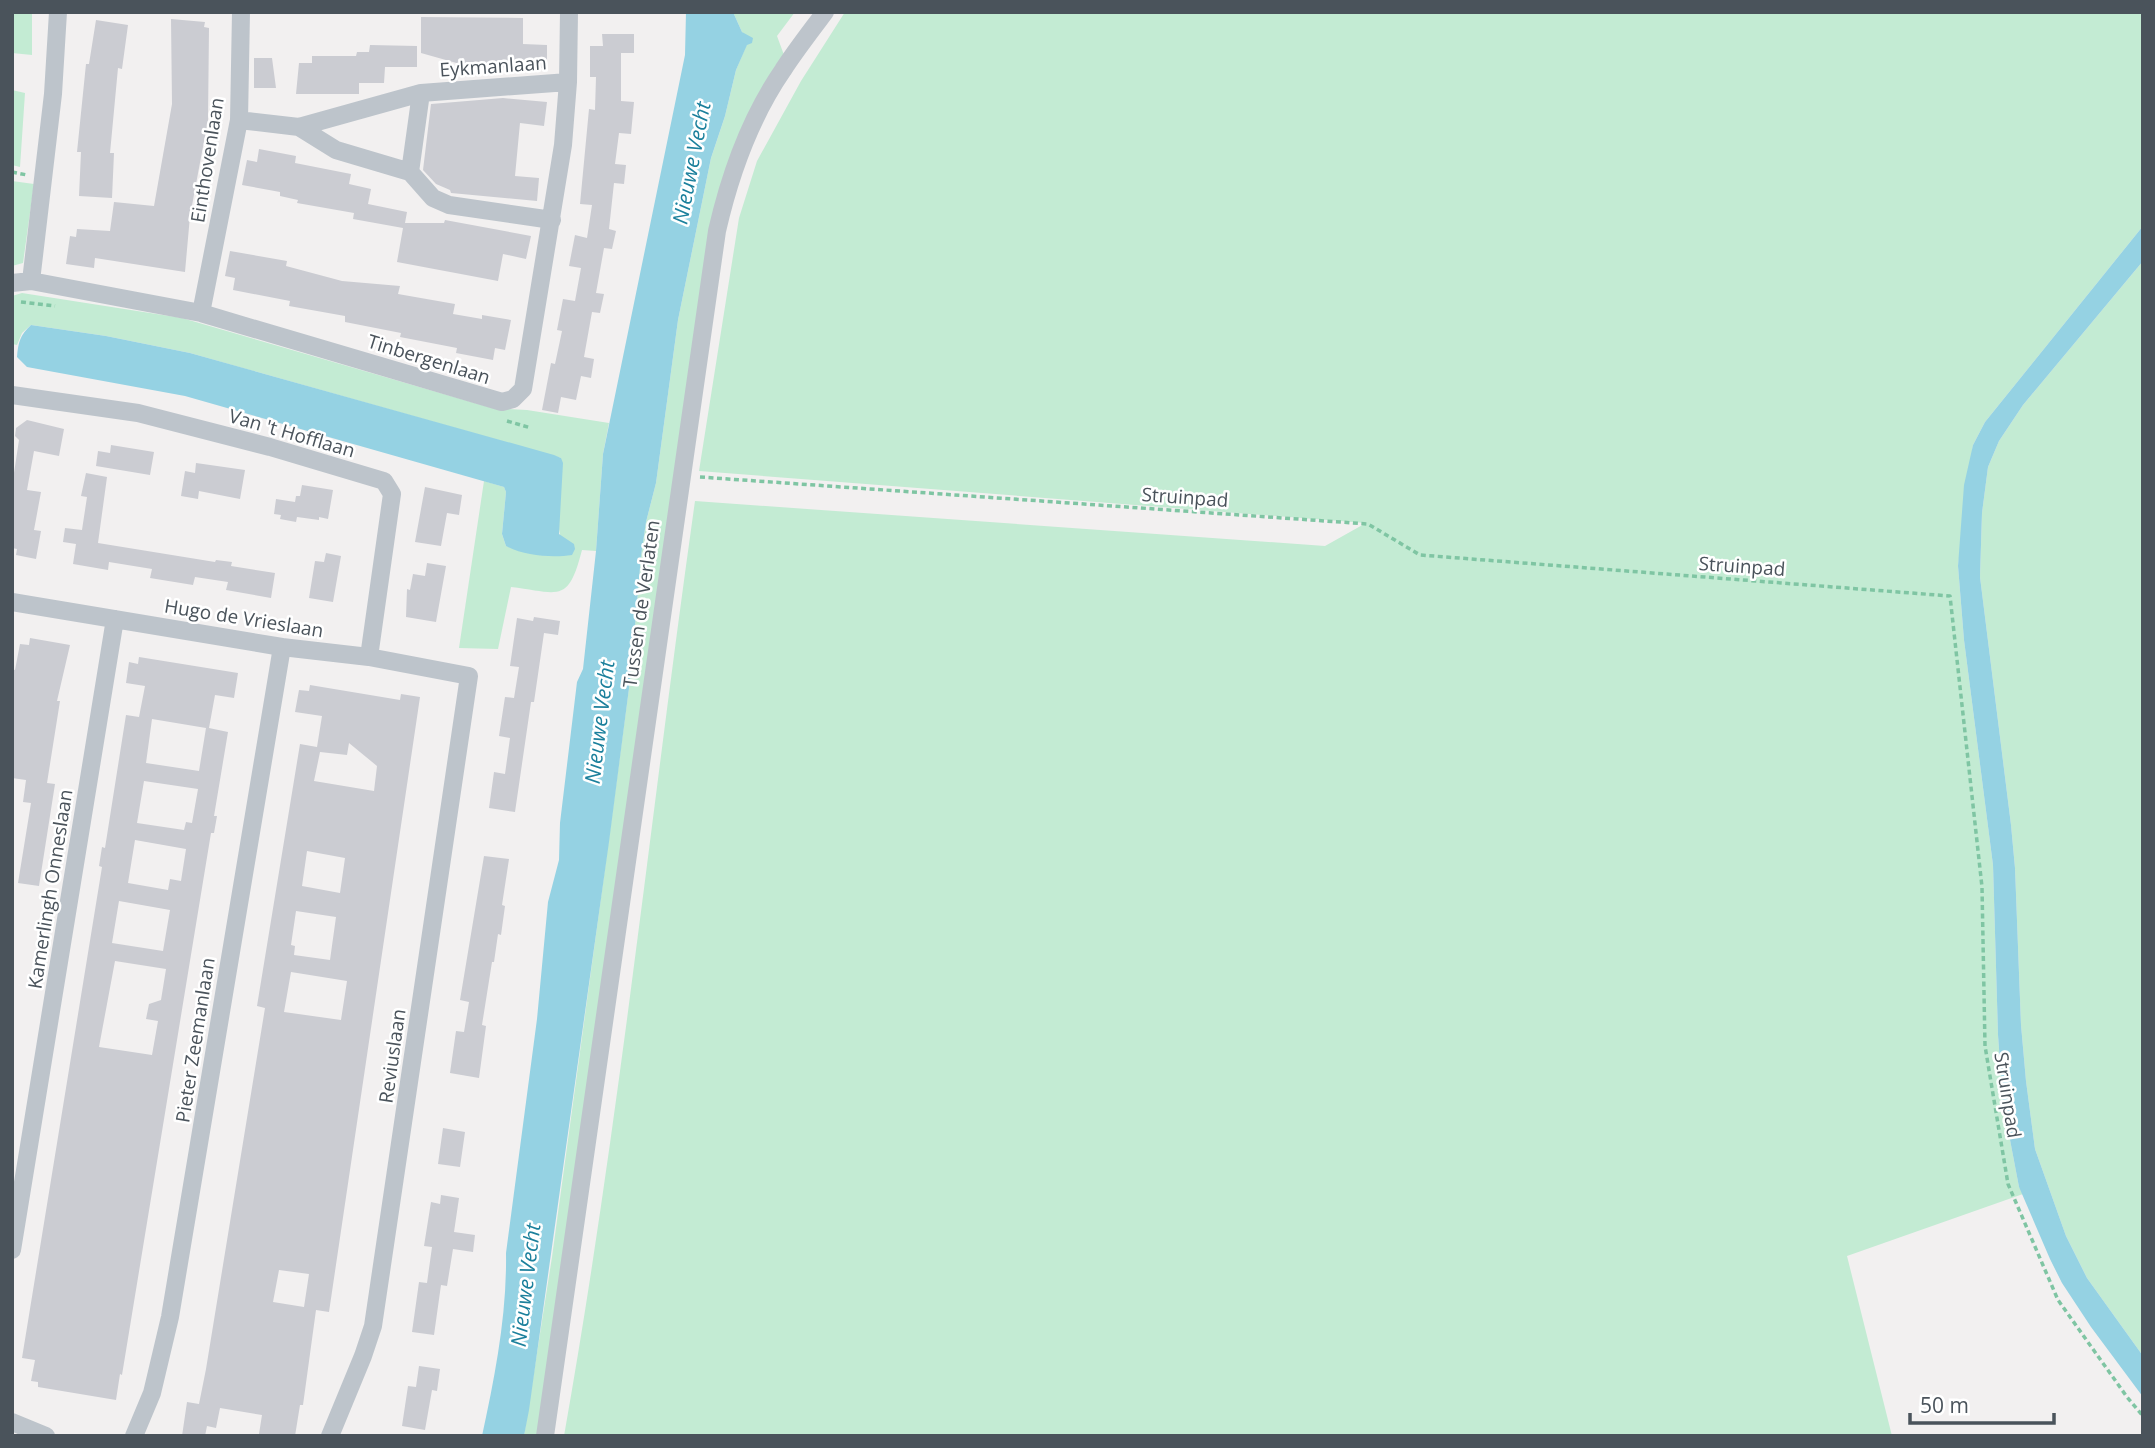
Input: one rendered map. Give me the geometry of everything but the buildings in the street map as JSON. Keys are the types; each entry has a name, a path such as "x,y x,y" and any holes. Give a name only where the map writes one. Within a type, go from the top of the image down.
{"street":[{"path":"31,281 53,94 58,12"},
{"name":"Einthovenlaan","path":"201,313 239,120 241,12"},
{"name":"Tinbergenlaan","path":"12,282 31,281 201,313 502,402 513,399 523,389 563,145 568,82 569,12"},
{"name":"Tussen de Verlaten","path":"545,1436 712,256 730,180 750,131 771,88 825,12"},
{"name":"Eykmanlaan","path":"239,120 299,127 421,93 568,82"},
{"name":"Eykmanlaan","path":"299,127 336,150 410,172 421,93"},
{"path":"410,172 433,198 449,205 552,220"},
{"name":"Van 't Hofflaan","path":"12,395 138,413 270,447 384,481 392,494 369,657"},
{"name":"Hugo de Vrieslaan","path":"12,602 282,647 369,657 469,676"},
{"name":"Kamerlingh Onneslaan","path":"12,1250 116,619"},
{"name":"Pieter Zeemanlaan","path":"134,1436 152,1393 170,1317 282,647"},
{"name":"Reviuslaan","path":"330,1436 373,1326 469,676"},
{"path":"12,1422 46,1436"}],"path":[{"path":"12,301 61,307"},
{"path":"505,420 531,428"},
{"name":"Struinpad","path":"681,476 1368,524 1420,555 1950,596 1982,887 1985,1046 2008,1184 2058,1300 2143,1416"}],"green space":[{"path":"12,12 32,12 32,55 12,53"},
{"path":"733,12 795,12 777,36 784,55 732,157 538,1436 524,1436 552,1257 631,673 641,556 656,483 678,320 711,158 736,70 747,44 747,37"},
{"path":"845,12 2143,12 2143,226 1985,422 1973,445 1958,566 1964,640 1993,865 1998,1035 2003,1103 2019,1187 2023,1194 1847,1256 1892,1436 564,1436 618,1086 695,501 1325,546 1366,523 699,471 739,218 757,161 801,81"},
{"path":"12,90 25,93 20,167 12,165"},
{"path":"12,181 34,184 23,263 12,266"},
{"path":"2143,261 2143,1356 2087,1278 2066,1236 2035,1149 2021,1025 2011,825 1980,577 1982,513 1988,467 1999,441 2023,405"},
{"path":"22,293 182,318 492,408 527,410 609,423 603,454 596,551 582,550 572,579 560,591 511,587 498,649 459,648 484,481 504,487 506,492 502,534 506,546 539,555 564,556 558,524 561,458 190,353 106,336 31,325 22,333 17,345 12,344 12,296"}],"water":[{"name":"Nieuwe Vecht","path":"686,12 733,12 742,32 753,38 736,70 711,158 678,320 656,483 641,556 631,673 609,842 524,1436 482,1436 496,1368 506,1253 537,1019 548,902 559,860 560,823 577,682 583,669 603,454 685,55"},
{"path":"2143,226 2143,261 2023,405 1999,441 1988,467 1982,513 1980,577 2011,825 2021,1025 2035,1149 2066,1236 2087,1278 2143,1356 2143,1397 2062,1283 2019,1187 2003,1103 1998,1035 1993,865 1964,640 1958,566 1964,485 1973,445 1985,422"},
{"path":"31,325 106,336 190,353 554,455 561,458 563,463 559,534 574,544 575,549 572,555 548,556 521,552 506,546 502,534 506,492 504,487 185,396 27,367 17,357 17,352 22,336"}]}
